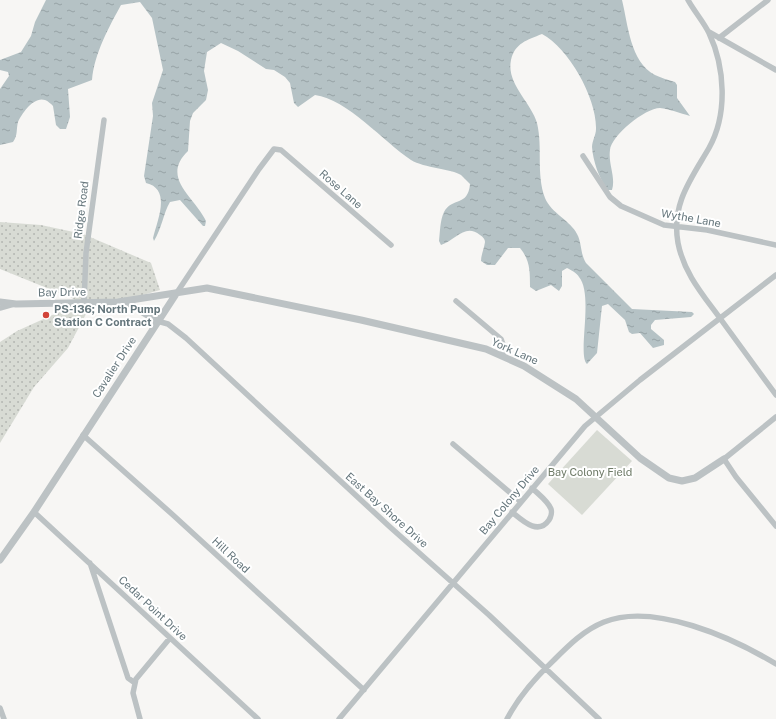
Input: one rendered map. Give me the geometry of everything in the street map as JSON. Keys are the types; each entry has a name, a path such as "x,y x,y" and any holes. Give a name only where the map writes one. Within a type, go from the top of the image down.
{"street":[{"path":"688,0 708,32 718,61 722,92 720,111 712,142 685,187 677,216 678,244 687,271 776,395"},
{"path":"718,38 768,0"},
{"path":"708,32 776,70"},
{"name":"Ridge Road","path":"84,303 86,253 104,120"},
{"name":"Rose Lane","path":"277,149 391,245"},
{"name":"Cavalier Drive","path":"0,560 34,512 258,169 271,151 277,149"},
{"name":"Wythe Lane","path":"583,156 615,202 653,221 677,228 707,230 776,245"},
{"name":"Bay Colony Drive","path":"340,719 532,488 595,417 776,275"},
{"name":"York Lane","path":"176,294 200,288 230,292 448,340 503,355 560,387 640,458 669,478 682,481 695,478 724,459"},
{"name":"Bay Drive","path":"0,302 16,304 84,303 125,301 176,294"},
{"path":"125,301 158,321"},
{"path":"456,301 501,339 504,347 503,355"},
{"path":"0,308 16,304"},
{"name":"East Bay Shore Drive","path":"158,321 173,327 186,338 546,668 599,719"},
{"path":"776,417 724,459 776,526"},
{"name":"Hill Road","path":"83,435 168,510 364,690"},
{"path":"453,444 521,502"},
{"path":"512,512 533,526 541,526 549,521 552,513 551,509 532,488"},
{"name":"Cedar Point Drive","path":"34,512 258,719"},
{"path":"90,563 128,678 135,683"},
{"path":"507,719 524,691 574,640 593,627 619,618 637,616 656,617 693,627 737,644 776,664"},
{"path":"140,719 134,700 135,683 139,674 170,638"},
{"path":"0,708 4,719"}],"green space":[{"path":"0,222 41,225 83,234 151,263 160,290 129,299 94,299 68,348 34,387 0,443 0,342 17,331 70,307 74,299 0,269"},
{"name":"Bay Colony Field","path":"597,430 632,461 582,515 548,484"}],"water":[{"path":"46,0 622,0 631,42 640,61 655,75 675,82 677,85 677,98 690,116 660,108 654,109 638,118 622,131 612,144 610,150 613,180 612,190 608,190 602,181 594,158 592,145 596,129 592,103 580,76 562,51 542,34 527,40 515,50 511,60 510,69 515,85 530,108 537,123 540,142 542,189 545,198 552,208 574,229 579,237 586,263 632,309 692,312 694,314 691,317 655,320 651,325 651,329 664,340 664,345 653,348 640,333 632,334 629,332 625,320 608,304 602,306 597,353 587,364 584,358 585,297 583,286 577,274 567,268 562,271 562,286 559,291 551,285 536,291 530,287 529,266 526,257 520,248 508,248 495,265 487,265 481,261 485,240 475,232 465,232 441,245 439,241 444,212 447,207 463,199 469,191 470,184 461,175 451,171 423,165 411,160 365,122 340,104 327,98 315,95 298,107 294,103 290,83 285,77 274,70 266,69 238,51 221,43 207,52 204,71 208,90 206,100 193,113 190,121 188,151 180,161 177,170 178,179 182,187 206,221 205,226 203,226 180,200 170,202 154,241 153,238 161,206 161,199 159,192 154,186 146,183 144,176 153,116 152,103 163,70 152,18 140,2 121,5 99,51 93,70 92,80 68,89 70,117 66,129 60,129 56,125 53,106 46,100 41,99 29,106 22,114 18,122 15,139 13,142 0,145 0,89 9,76 8,72 0,70 0,60 21,52 31,36 35,22"}],"place":[{"name":"PS-136; North Pump Station C Contract","path":"46,315"}]}
